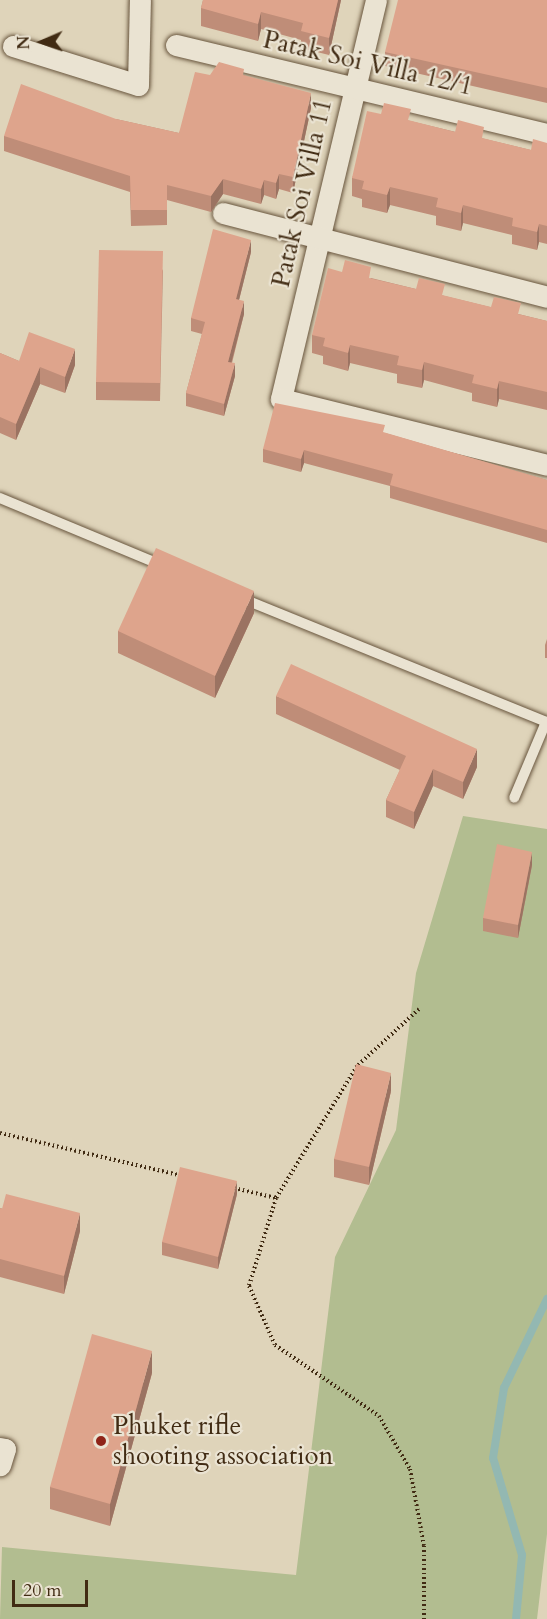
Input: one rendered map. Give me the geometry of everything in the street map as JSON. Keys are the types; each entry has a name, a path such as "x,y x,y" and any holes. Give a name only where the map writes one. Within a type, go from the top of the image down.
{"street":[{"path":"13,46 138,85 140,0"},
{"name":"Patak Soi Villa 11","path":"376,0 281,399 547,465"},
{"name":"Patak Soi Villa 12/1","path":"176,45 547,134"},
{"path":"223,213 547,297"},
{"path":"0,1448 5,1449 0,1465"}],"lane":[{"path":"0,498 177,572"},
{"path":"232,594 546,722 514,798"}],"path":[{"path":"419,1009 357,1066 276,1198 249,1287 275,1345 379,1416 410,1469 424,1546 424,1619"},
{"path":"0,1133 195,1179"},
{"path":"230,1187 276,1198"}],"green space":[{"path":"463,816 547,829 547,1534 537,1619 0,1619 2,1547 296,1575 335,1257 396,1130 416,973"}],"building":[{"path":"203,0 338,0 329,38 301,31 303,23 261,12 258,24 201,8"},
{"path":"398,0 547,0 547,88 385,52"},
{"path":"219,62 244,69 243,75 311,93 293,177 279,174 276,183 264,180 261,189 223,179 211,196 167,185 167,210 131,210 130,176 4,136 21,84 116,119 179,133 195,72 210,75"},
{"path":"384,103 411,109 408,120 455,132 458,120 484,127 482,138 531,150 533,139 547,143 547,226 539,224 537,232 512,226 513,218 463,205 461,213 436,207 438,198 390,187 387,195 362,189 364,181 352,178 367,111 381,114"},
{"path":"213,229 251,240 236,299 244,301 228,362 235,363 224,404 186,393 205,322 191,318"},
{"path":"99,250 163,251 160,383 96,382"},
{"path":"345,260 371,267 369,278 416,289 419,278 445,284 442,295 491,307 494,297 521,303 518,314 547,321 547,392 499,381 497,389 472,383 474,375 424,362 422,370 397,365 399,356 350,345 348,353 323,346 325,338 312,335 328,268 342,272"},
{"path":"29,332 75,349 65,377 40,367 16,424 0,417 0,353 19,361"},
{"path":"275,403 385,425 383,432 547,480 547,530 390,485 393,474 304,450 301,459 263,449"},
{"path":"156,548 254,591 215,676 118,631"},
{"path":"291,664 477,749 463,782 433,769 414,812 386,800 406,756 276,696"},
{"path":"497,844 532,852 518,925 483,918"},
{"path":"356,1064 391,1073 369,1167 334,1159"},
{"path":"180,1167 237,1181 218,1257 162,1242"},
{"path":"6,1194 80,1213 64,1276 0,1259 0,1208 2,1209"},
{"name":"Phuket rifle shooting association","path":"92,1334 152,1351 110,1504 50,1487"}],"waterway":[{"path":"516,1619 522,1555 493,1458 504,1388 547,1299"}],"place":[{"name":"Phuket rifle shooting association","path":"101,1441"}]}
